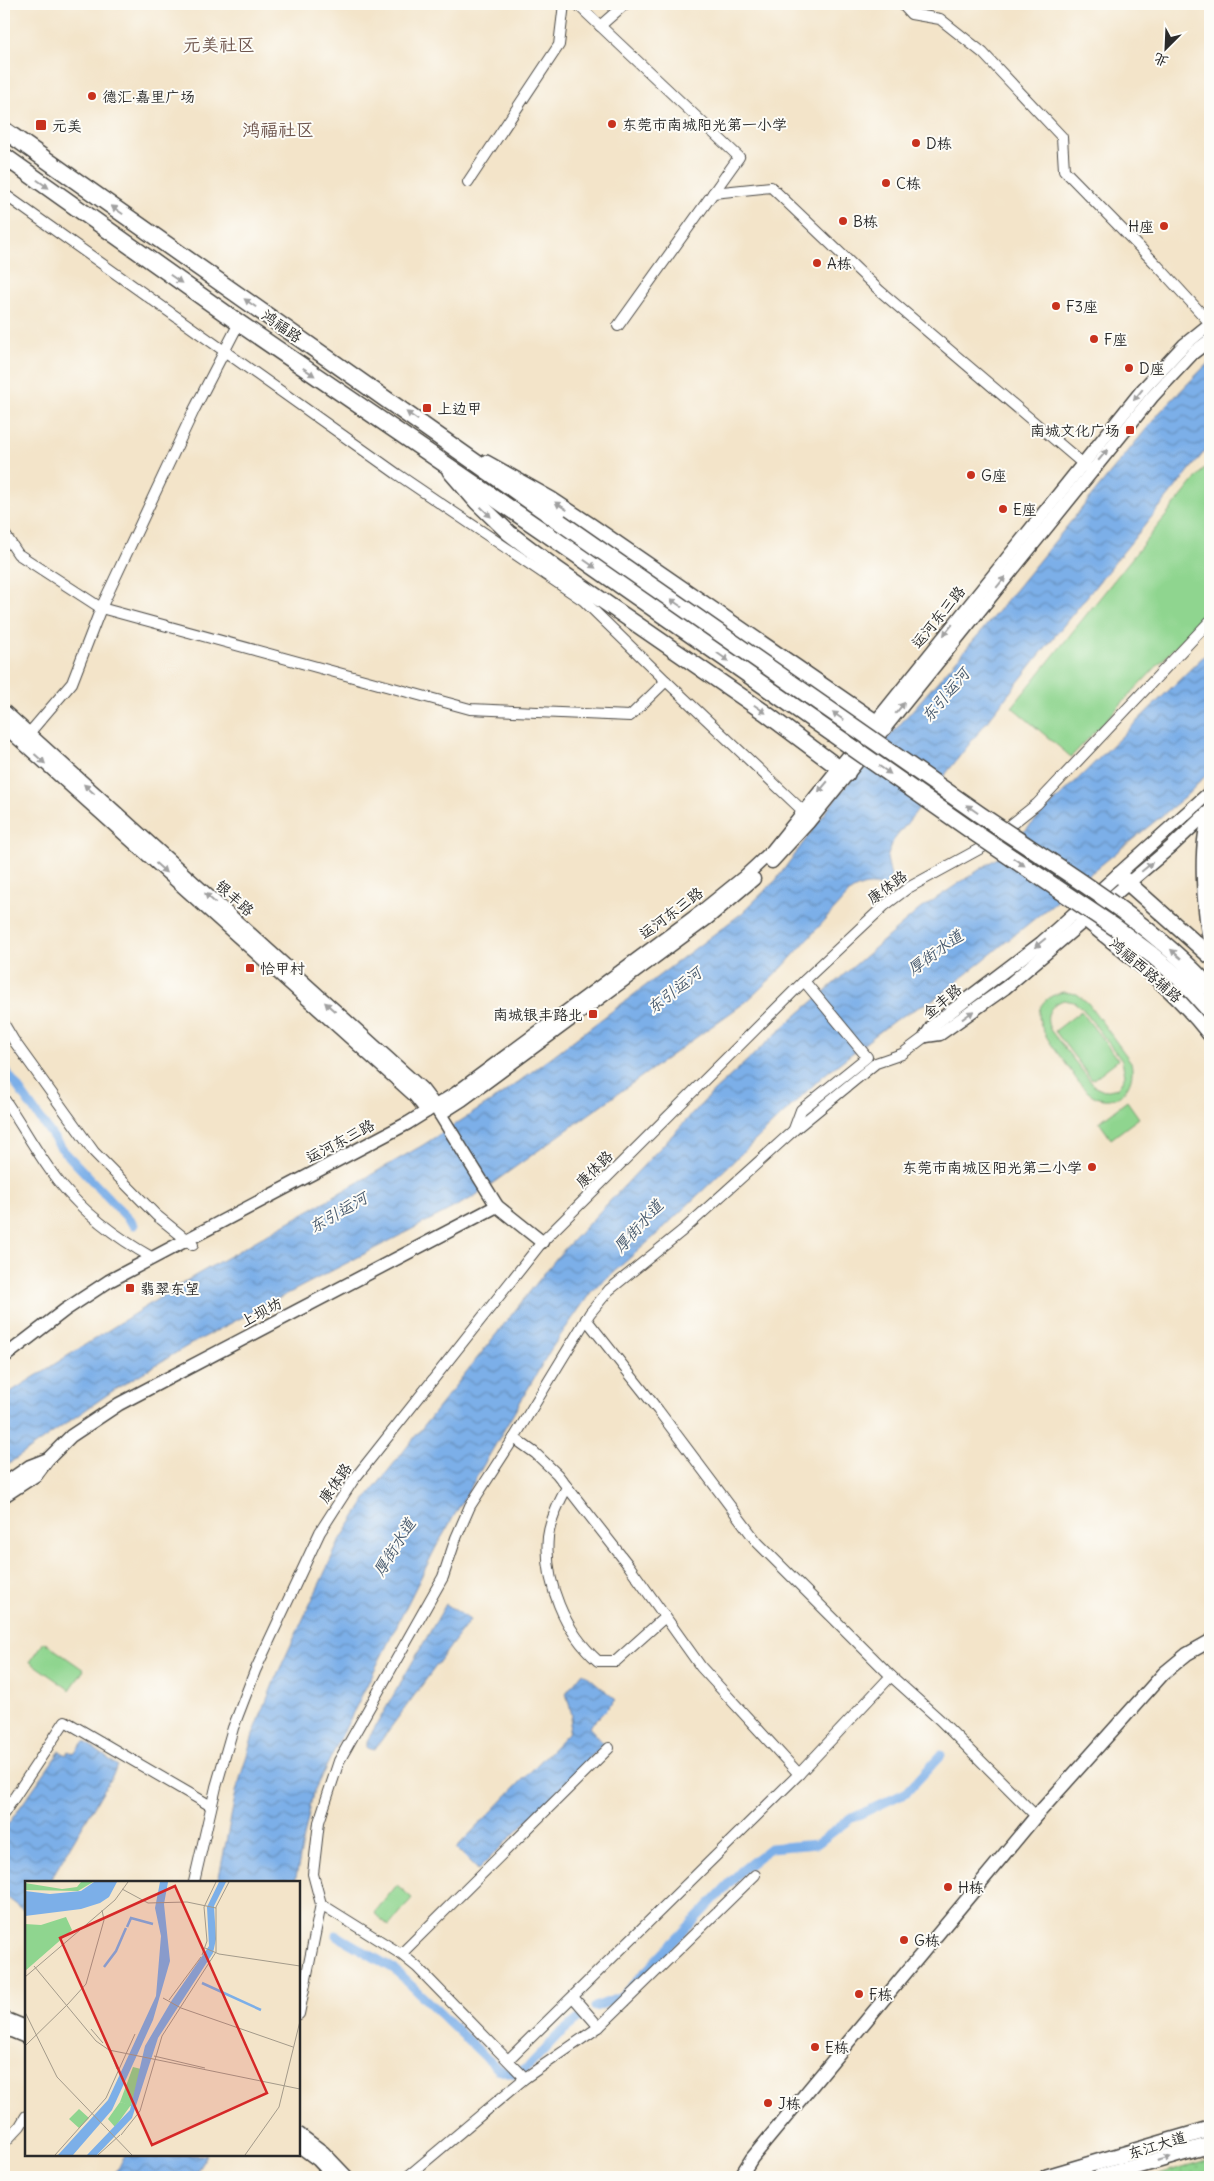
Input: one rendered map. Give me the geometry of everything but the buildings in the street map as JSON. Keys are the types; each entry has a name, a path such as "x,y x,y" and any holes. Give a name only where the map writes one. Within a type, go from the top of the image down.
{"main road":[{"name":"鸿福路","path":"4,130 451,445 555,529"},
{"name":"鸿福路","path":"4,156 239,324 442,463 555,529"},
{"path":"451,445 513,477 591,526 880,725"},
{"path":"442,463 508,533 764,712 843,770"},
{"path":"555,529 1126,914 1194,970 1210,988"},
{"path":"555,529 969,829 1116,928 1184,982 1210,1011"},
{"path":"1210,819 1206,846 1205,887 1210,938"},
{"path":"1124,879 1210,956"},
{"name":"鸿福西路辅路","path":"1081,915 1169,988 1191,1009 1210,1034"},
{"name":"东江大道","path":"1046,2177 1210,2129"},
{"name":"东江大道","path":"1100,2177 1210,2145"}],"street":[{"path":"468,182 559,45 564,4"},
{"path":"577,4 739,157 618,326"},
{"path":"600,26 625,4"},
{"path":"902,4 911,14 940,18 983,53 1062,137 1064,170 1156,264 1210,324"},
{"path":"713,193 771,187 880,291 1086,467"},
{"path":"4,194 397,474 583,600 803,810"},
{"path":"25,738 72,683 101,608 194,410 239,324"},
{"name":"运河东三路","path":"4,1366 70,1316 114,1287 190,1243 434,1111 462,1100 700,924 751,883 791,842 843,770 1086,467 1142,389 1184,345 1210,324"},
{"name":"运河东三路","path":"1086,467 1193,353 1210,340"},
{"path":"4,533 18,554 101,608 470,710 630,716 666,681"},
{"name":"康体路","path":"194,1881 224,1757 244,1699 302,1568 325,1523 352,1482 542,1242 804,981 896,896 982,848 1032,809 1210,621"},
{"name":"银丰路","path":"4,711 25,738 415,1096 434,1111 497,1206 542,1242"},
{"name":"银丰路","path":"4,726 25,738"},
{"name":"运河东三路","path":"434,1111 702,911 744,877 772,851 803,810 843,770"},
{"name":"金丰路","path":"1124,879 1210,792"},
{"name":"金丰路","path":"926,1036 934,1026 1081,915 1210,810"},
{"path":"794,1130 801,1110 867,1057 804,981"},
{"path":"4,1024 14,1041 94,1152 156,1215 190,1243"},
{"path":"300,2009 321,1904 313,1874 319,1822 340,1760 443,1577 456,1538 470,1506 514,1438 586,1319 609,1290 682,1231 794,1130 876,1063 902,1054 926,1036"},
{"path":"4,1099 44,1161 75,1200 111,1232 153,1258"},
{"name":"上坝坊","path":"4,1496 36,1475 48,1459 71,1436 119,1404 497,1206"},
{"name":"运河东三路","path":"4,1357 65,1310 109,1281 153,1258 190,1243"},
{"path":"586,1319 658,1410 756,1542 1036,1816"},
{"path":"514,1438 535,1453 557,1474 629,1566 701,1667 799,1774"},
{"name":"上坝坊","path":"4,1484 30,1466 48,1459"},
{"path":"567,1487 558,1505 548,1536 548,1572 564,1616 583,1647 598,1661 616,1661 665,1617"},
{"path":"740,2177 752,2158 1036,1816 1164,1673 1188,1654 1210,1641"},
{"path":"508,2060 799,1774 891,1676"},
{"path":"4,1813 65,1721 211,1806"},
{"path":"401,1954 609,1748"},
{"path":"407,2177 526,2078 599,2027 756,1875"},
{"path":"321,1904 401,1954 418,1967 526,2078"},
{"path":"573,1997 599,2027"},
{"path":"4,2018 25,2027"},
{"path":"4,2028 25,2037"},
{"path":"4,2143 25,2118"},
{"path":"300,2135 323,2152 347,2177"},
{"path":"300,2147 318,2160 334,2177"}],"green space":[{"path":"1210,461 1210,610 1071,757 1012,707"},
{"path":"1063,992 1077,994 1088,1003 1131,1062 1131,1079 1128,1086 1117,1097 1102,1099 1086,1090 1052,1046 1041,1025 1039,1015 1041,1005 1049,998","holes":["1064,1000 1074,1002 1082,1008 1122,1061 1125,1075 1118,1088 1104,1091 1095,1087 1051,1031 1048,1016 1052,1008"]},
{"path":"1081,1011 1118,1060 1092,1080 1055,1031"},
{"path":"1127,1101 1139,1118 1111,1139 1099,1122"},
{"path":"44,1642 84,1670 70,1690 30,1662"},
{"path":"397,1885 412,1898 389,1926 374,1913"},
{"path":"1210,2160 1210,2177 1152,2177"}],"water":[{"name":"东引运河","path":"1210,361 1210,445 1037,658 893,841 887,858 891,877 885,888 867,885 850,892 781,969 747,1001 472,1198 189,1345 114,1390 4,1467 4,1396 191,1278 423,1145 501,1095 742,913 776,880 839,794 980,633 1161,411"},
{"name":"厚街水道","path":"1210,650 1210,771 1185,797 939,996 895,1020 824,1075 656,1235 591,1292 551,1349 436,1547 313,1793 295,1881 218,1881 236,1792 253,1735 275,1679 339,1542 369,1495 558,1256 712,1093 789,1022 920,909 997,858"},
{"path":"446,1604 470,1620 374,1750 367,1748 367,1741"},
{"path":"583,1672 616,1700 589,1727 604,1744 478,1870 456,1848 568,1733 572,1715 566,1693"},
{"path":"84,1741 118,1766 50,1881 25,1881 25,1911 4,1895 4,1830 60,1751 66,1755 69,1751 74,1754"},
{"path":"124,2156 206,2156 193,2177 109,2177 119,2167"}],"waterway":[{"path":"4,1068 61,1148 134,1225"},
{"path":"595,2007 621,1997 741,1871 770,1848 817,1844 850,1819 907,1792 941,1755"},
{"path":"336,1935 394,1969 498,2069 514,2074 528,2067 558,2035 581,2017"}],"place":[{"name":"德汇·嘉里广场","path":"92,96"},
{"name":"东莞市南城阳光第一小学","path":"612,124"},
{"name":"元美","path":"41,125"},
{"name":"D栋","path":"916,143"},
{"name":"C栋","path":"886,183"},
{"name":"B栋","path":"843,221"},
{"name":"H座","path":"1164,226"},
{"name":"A栋","path":"817,263"},
{"name":"F3座","path":"1056,306"},
{"name":"F座","path":"1094,339"},
{"name":"D座","path":"1129,368"},
{"name":"上边甲","path":"427,408"},
{"name":"南城文化广场","path":"1130,430"},
{"name":"G座","path":"971,475"},
{"name":"E座","path":"1003,509"},
{"name":"恰甲村","path":"250,968"},
{"name":"南城银丰路北","path":"593,1014"},
{"name":"东莞市南城区阳光第二小学","path":"1092,1167"},
{"name":"翡翠东望","path":"130,1288"},
{"name":"H栋","path":"948,1887"},
{"name":"G栋","path":"904,1940"},
{"name":"F栋","path":"859,1994"},
{"name":"E栋","path":"815,2047"},
{"name":"J栋","path":"768,2103"}],"district":[{"name":"元美社区","path":"219,44"},
{"name":"鸿福社区","path":"278,129"}]}
